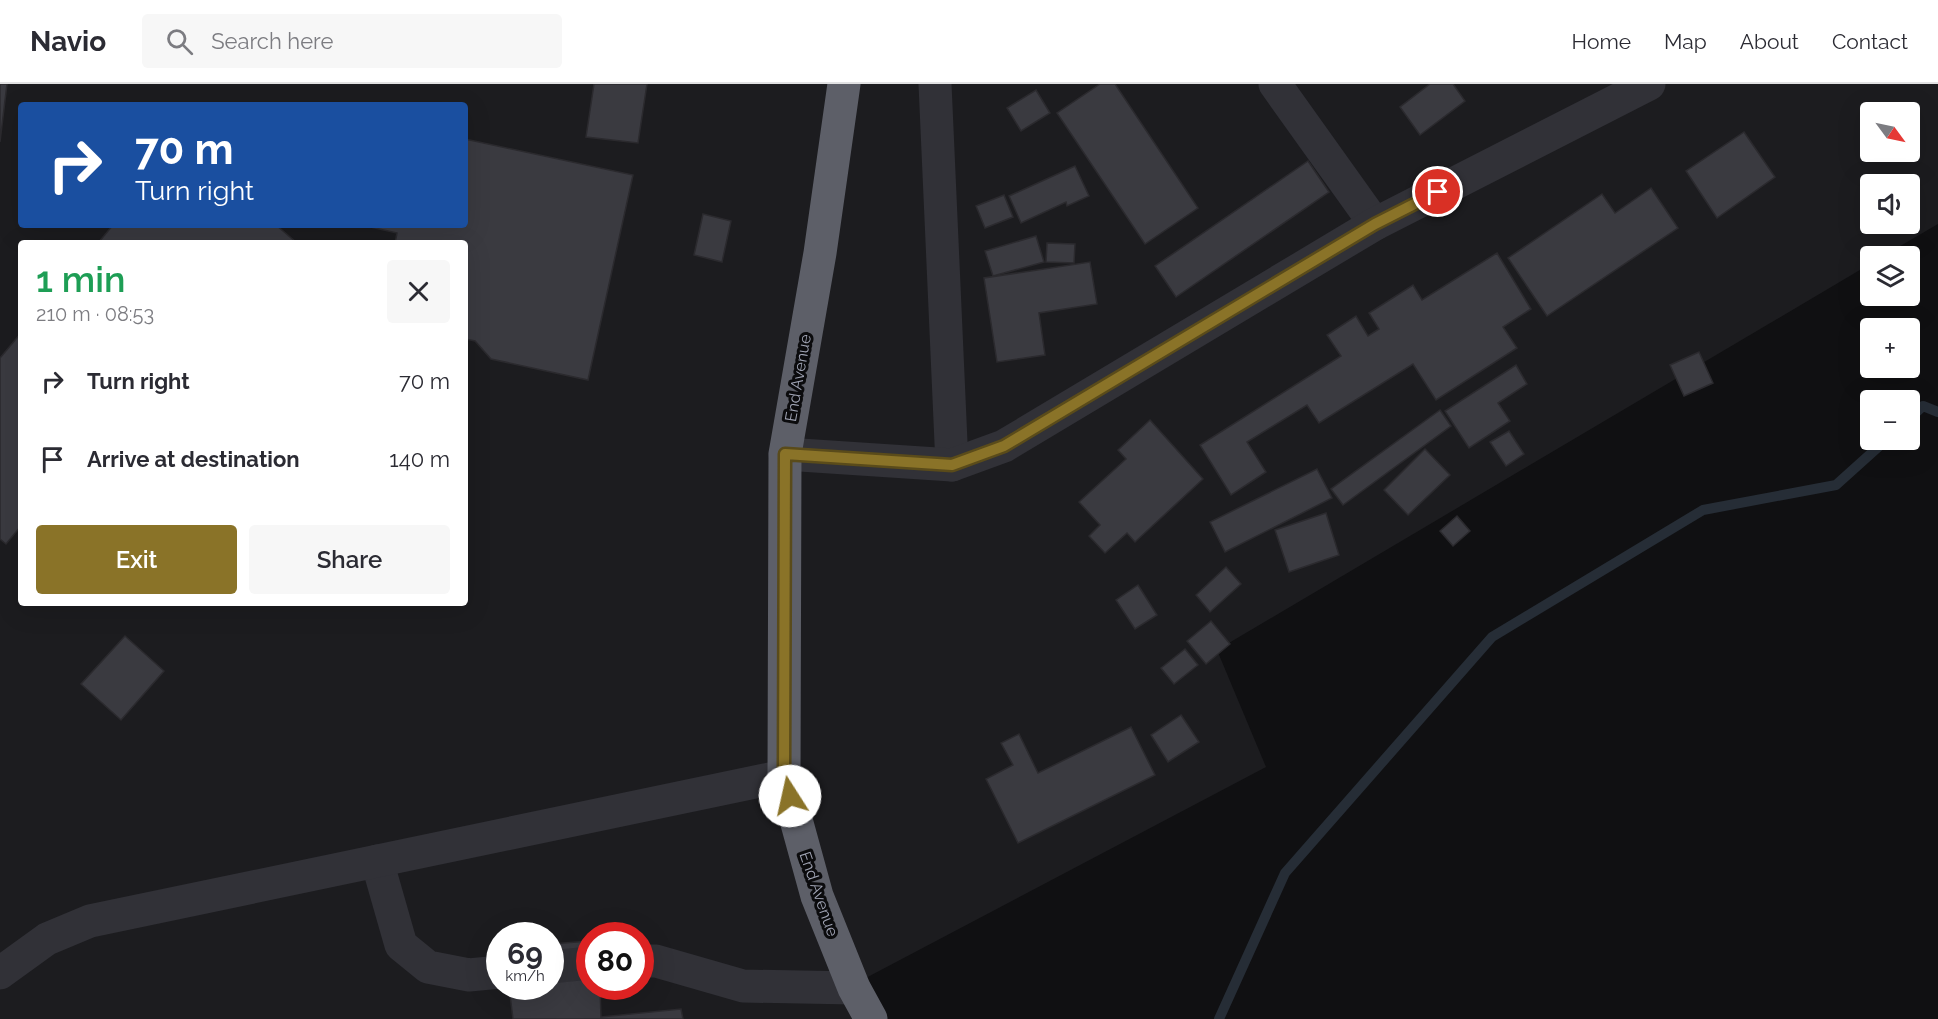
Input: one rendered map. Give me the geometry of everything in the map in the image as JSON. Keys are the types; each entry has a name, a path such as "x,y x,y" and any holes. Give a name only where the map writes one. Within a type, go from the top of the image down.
{"highway":[{"name":"End Avenue","path":"844,84 820,253 785,454 784,776 817,896 854,987 871,1019"}],"street":[{"path":"936,84 952,465"},
{"path":"1275,84 1375,224"},
{"path":"785,454 952,465 1004,446 1375,224 1649,84"},
{"path":"0,973 47,939 90,921 784,776"},
{"path":"377,861 401,945 428,967 469,975 486,973"},
{"path":"654,961 743,986 854,987"}],"shaded area":[{"path":"0,84 1938,84 1938,224 1900,246 1860,246 1860,270 1217,650 1266,767 843,990 853,1019 0,1019"}],"building":[{"path":"0,84 7,84 0,142"},
{"path":"594,84 647,84 638,143 586,137"},
{"path":"1100,84 1115,84 1198,208 1145,244 1057,113"},
{"path":"1430,84 1453,84 1465,101 1420,135 1400,107"},
{"path":"1036,90 1050,113 1021,131 1007,108"},
{"path":"1744,132 1775,177 1717,218 1686,171"},
{"path":"468,140 633,175 588,380 491,359 475,341 468,340 468,240 396,240 397,233 375,228 468,228"},
{"path":"1308,161 1329,192 1176,297 1155,266"},
{"path":"1075,166 1089,196 1067,206 1066,202 1021,223 1009,196"},
{"path":"1651,188 1678,228 1547,316 1508,258 1602,194 1615,213"},
{"path":"1004,195 1013,217 985,228 976,206"},
{"path":"703,214 731,221 722,262 694,255"},
{"path":"110,228 280,228 294,240 100,240"},
{"path":"1036,236 1044,262 993,276 985,251"},
{"path":"1047,243 1075,244 1074,263 1046,262"},
{"path":"1497,253 1531,309 1503,327 1517,348 1436,400 1413,364 1319,423 1307,405 1247,442 1266,472 1231,495 1200,445 1341,356 1327,335 1356,316 1368,336 1379,329 1369,313 1413,285 1422,300"},
{"path":"1090,262 1097,304 1039,313 1045,355 997,362 984,278"},
{"path":"18,337 18,530 6,544 0,539 0,358"},
{"path":"1699,352 1713,383 1684,396 1670,365"},
{"path":"1516,365 1527,384 1498,403 1510,421 1469,448 1445,411"},
{"path":"1440,410 1451,426 1343,505 1331,489"},
{"path":"1150,420 1203,479 1135,542 1127,533 1105,553 1089,536 1100,525 1079,502 1126,459 1118,450"},
{"path":"1509,431 1524,454 1506,466 1490,442"},
{"path":"1425,449 1450,475 1408,515 1384,490"},
{"path":"1317,469 1332,498 1225,552 1210,522"},
{"path":"1326,513 1339,555 1289,572 1275,530"},
{"path":"1457,516 1470,531 1453,546 1440,531"},
{"path":"1226,567 1241,584 1210,612 1196,595"},
{"path":"1138,585 1157,615 1135,629 1116,600"},
{"path":"1211,621 1230,644 1206,664 1187,641"},
{"path":"125,636 164,671 121,720 81,684"},
{"path":"1185,649 1198,665 1174,684 1161,668"},
{"path":"1181,715 1199,742 1168,762 1151,735"},
{"path":"1131,727 1155,775 1018,843 986,779 1013,765 1001,743 1019,734 1038,773"},
{"path":"576,942 576,1000 600,1000 601,1017 681,1009 683,1019 513,1019 511,1000 564,1000 564,943"}],"waterway":[{"path":"1920,409 1923,406 1938,412"},
{"path":"1219,1019 1285,873 1492,637 1703,510 1836,485 1875,450"}],"route":[{"path":"790,796 784,776 785,454 952,465 1004,446 1375,224 1438,192"}]}
